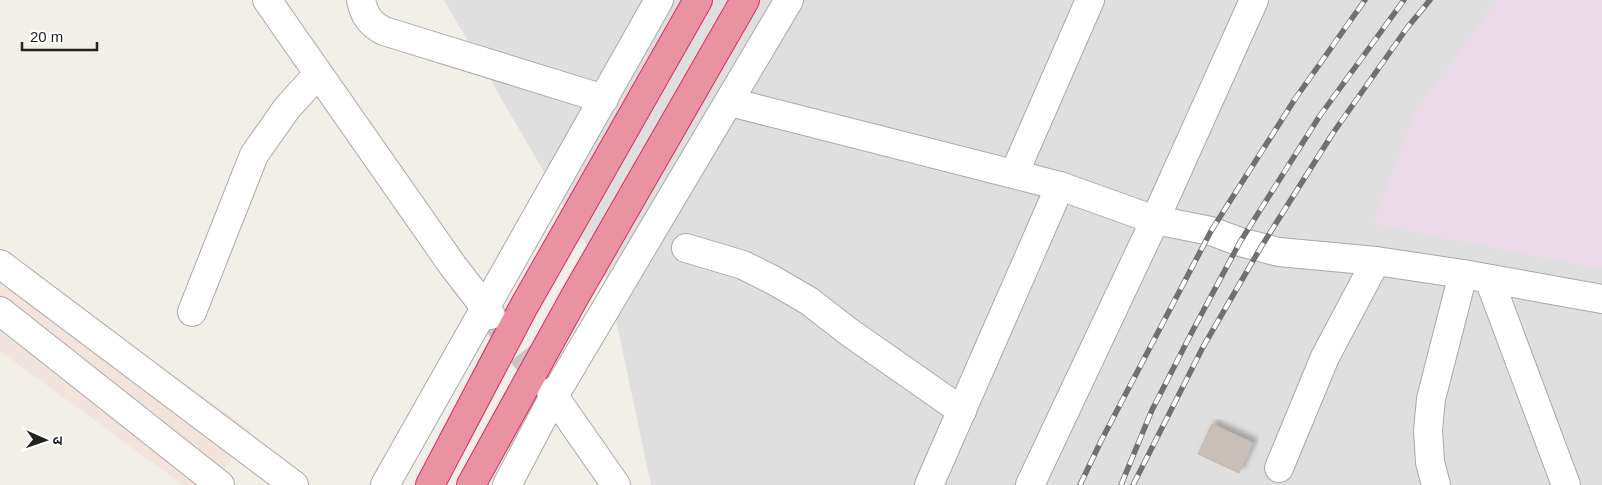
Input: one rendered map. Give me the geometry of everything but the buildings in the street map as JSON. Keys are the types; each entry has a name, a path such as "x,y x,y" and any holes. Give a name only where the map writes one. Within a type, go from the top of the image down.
{"highway":[{"path":"430,485 523,308 698,0"},
{"path":"471,485 574,298 745,0"}],"street":[{"path":"267,0 453,266 488,312"},
{"path":"361,0 368,19 384,31 604,99"},
{"path":"385,485 488,312 658,0"},
{"path":"507,485 553,394 730,102 789,0"},
{"path":"1014,174 1090,0"},
{"path":"1030,485 1155,220 1254,0"},
{"path":"192,312 254,155 287,108 318,74"},
{"path":"730,102 1060,186 1155,220 1211,231 1240,242 1280,252 1376,261 1476,276 1602,299"},
{"path":"929,485 1060,186"},
{"path":"686,248 742,265 809,301 849,332 962,411"},
{"path":"1279,468 1325,357 1376,261"},
{"path":"0,264 294,485"},
{"path":"1436,485 1430,462 1428,430 1431,399 1476,276"},
{"path":"1476,276 1566,485"},
{"path":"0,311 220,485"},
{"path":"553,394 616,485"}],"shaded area":[{"path":"444,0 1602,0 1602,485 651,485 608,282"},
{"path":"1498,0 1602,0 1602,269 1373,224 1415,112"},
{"path":"0,253 250,430 215,485 183,485 0,351"}],"tunnel":[{"path":"495,320 549,388"}],"railway":[{"path":"1080,485 1101,441 1211,231 1295,99 1365,0"},
{"path":"1121,485 1152,410 1240,242 1319,117 1404,0"},
{"path":"1133,485 1203,347 1261,247 1333,133 1407,28 1430,0"}]}
